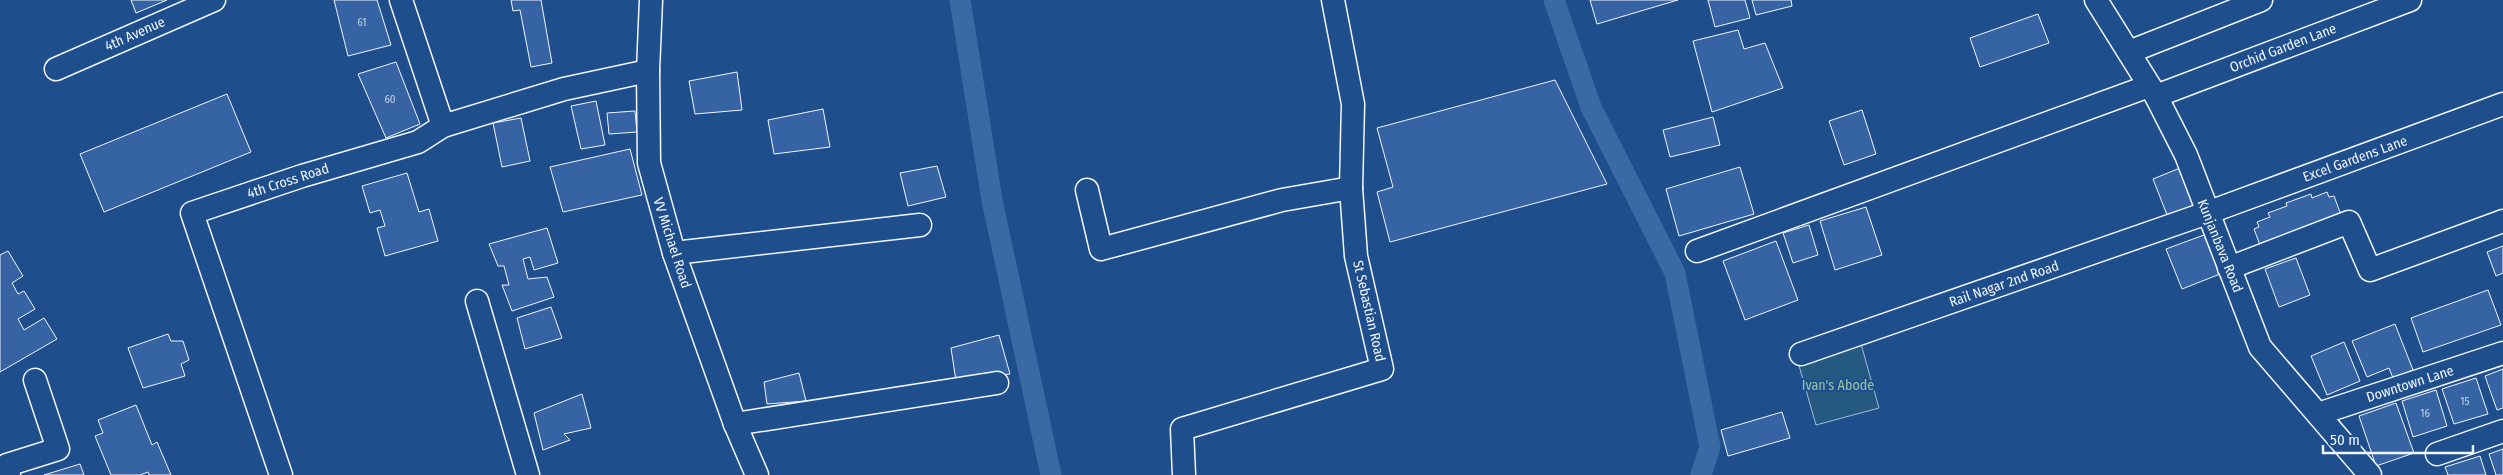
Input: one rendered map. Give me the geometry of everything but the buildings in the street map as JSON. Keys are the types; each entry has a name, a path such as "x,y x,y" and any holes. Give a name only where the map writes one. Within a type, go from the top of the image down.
{"street":[{"name":"4th Avenue","path":"56,69 214,0"},
{"path":"401,0 443,126"},
{"name":"VV Michael Road","path":"651,0 648,70 649,163 674,253 752,474"},
{"name":"St Sebastian Road","path":"1184,475 1182,429 1382,369 1356,256 1351,188 1353,104 1333,0"},
{"name":"Kunjanbava Road","path":"2096,0 2153,91 2186,156 2260,347 2370,475"},
{"path":"2129,52 2261,0"},
{"name":"Orchid Garden Lane","path":"1698,251 2410,0"},
{"name":"4th Cross Road","path":"281,475 192,213 302,176 418,142 443,126 564,88 648,70"},
{"name":"Excel Gardens Lane","path":"2207,213 2503,104"},
{"path":"1087,190 1102,249 1282,200 1351,188"},
{"name":"Rail Nagar 2nd Road","path":"1800,354 2207,213"},
{"path":"2229,268 2349,222 2370,270 2503,221"},
{"path":"674,253 920,225"},
{"path":"477,301 528,475"},
{"name":"Downtown Lane","path":"2318,414 2503,353"},
{"path":"10,475 7,465 58,449 34,380"},
{"path":"735,424 998,383"},
{"path":"2437,454 2503,431"}],"green space":[{"name":"Ivan's Abode","path":"1861,344 1879,408 1816,425 1798,362"}],"waterway":[{"path":"960,0 992,200 1051,475"},
{"path":"1554,0 1591,107 1675,273 1710,447 1701,475"}]}
